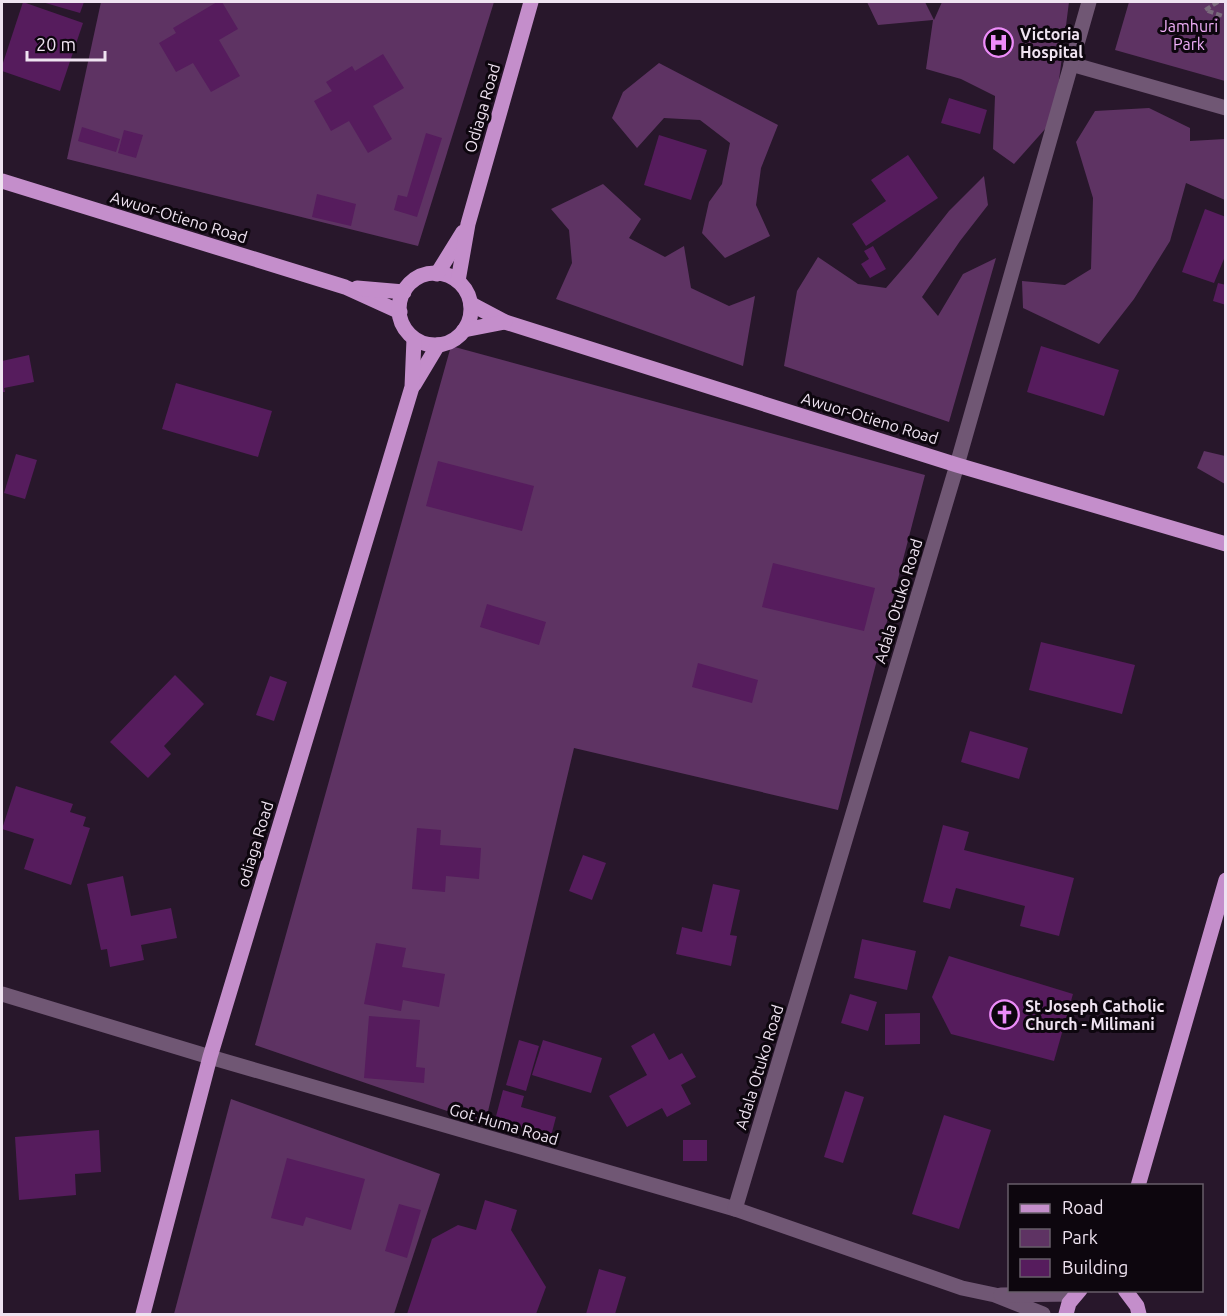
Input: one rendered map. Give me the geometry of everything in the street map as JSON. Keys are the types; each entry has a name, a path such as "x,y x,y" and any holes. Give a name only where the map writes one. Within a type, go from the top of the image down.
{"main road":[{"name":"Odiaga Road","path":"458,281 468,224 531,2"},
{"name":"Awuor-Otieno Road","path":"2,181 345,287 400,312"},
{"name":"Odiaga Road","path":"437,274 468,224"},
{"path":"412,387 438,345 426,344 414,339 402,323 400,302 412,282 424,275 437,274 458,281 468,295 471,304 470,318 464,330"},
{"name":"Awuor-Otieno Road","path":"345,287 404,292"},
{"name":"Awuor-Otieno Road","path":"471,304 505,322 957,465 1226,544"},
{"name":"Awuor-Otieno Road","path":"438,345 457,338 464,330 505,322"},
{"path":"412,387 414,339"},
{"name":"odiaga Road","path":"143,1314 210,1057 412,387"},
{"path":"1138,1184 1226,880"},
{"path":"1065,1314 1078,1292"},
{"path":"1127,1292 1137,1306 1139,1314"}],"street":[{"name":"Adala Otuko Road","path":"735,1209 957,465 1089,2"},
{"path":"1071,64 1226,108"},
{"name":"Got Huma Road","path":"2,994 210,1057 735,1209 962,1288 995,1295 1042,1314"},
{"name":"Got Huma Road","path":"995,1295 1078,1292"}],"path":[{"path":"1218,2 1204,10 1226,17"}],"green space":[{"path":"101,2 494,2 418,246 67,159"},
{"path":"867,2 925,2 934,20 942,2 1069,2 1054,119 1014,164 993,149 995,96 961,79 926,69 933,20 878,25"},
{"name":"Jamhuri Park","path":"1129,2 1225,2 1225,81 1115,50"},
{"path":"659,63 778,125 761,168 756,205 770,236 725,258 702,233 709,202 722,184 730,143 700,120 664,118 637,148 612,118 623,92"},
{"path":"1149,108 1190,128 1190,141 1225,139 1225,200 1186,183 1170,241 1134,299 1099,344 1023,308 1022,281 1065,285 1091,269 1093,198 1076,142 1095,111"},
{"path":"984,176 988,205 922,297 938,316 963,274 996,258 949,422 784,366 797,291 818,257 858,284 886,288 949,211"},
{"path":"603,184 641,219 629,238 665,257 684,246 691,288 729,306 755,296 743,366 556,299 572,263 569,230 551,209"},
{"path":"451,346 925,475 838,810 574,748 485,1124 255,1045"},
{"path":"1204,451 1225,456 1225,484 1197,468"},
{"path":"231,1099 440,1174 394,1314 174,1314"}],"building":[{"path":"23,2 83,23 60,91 2,71"},
{"path":"42,2 84,2 80,13"},
{"path":"217,2 222,2 238,29 219,40 240,76 211,92 193,63 176,72 159,43 176,33 173,28"},
{"path":"383,54 404,88 373,106 392,139 368,153 349,121 331,131 314,101 332,91 326,82 352,66 355,71"},
{"path":"949,98 987,110 980,134 941,123"},
{"path":"82,127 120,139 116,152 78,141"},
{"path":"124,130 143,135 136,158 118,153"},
{"path":"426,133 442,138 417,217 394,210 398,195 407,197"},
{"path":"659,135 707,150 691,200 644,185"},
{"path":"908,155 938,198 866,246 852,224 886,201 871,180"},
{"path":"317,194 356,204 351,226 312,217"},
{"path":"1205,209 1226,217 1226,254 1214,283 1182,272"},
{"path":"873,246 886,269 870,278 861,264 869,259 864,251"},
{"path":"1218,283 1226,285 1226,305 1213,301"},
{"path":"1041,346 1119,370 1104,416 1027,392"},
{"path":"29,355 34,382 4,388 5,392 2,392 2,361"},
{"path":"176,383 272,411 258,457 162,429"},
{"path":"16,454 37,460 25,499 4,493"},
{"path":"438,461 534,486 522,531 426,506"},
{"path":"773,563 875,588 864,631 762,607"},
{"path":"487,604 546,622 539,645 480,627"},
{"path":"1041,642 1135,665 1122,714 1029,690"},
{"path":"698,663 758,680 752,703 692,687"},
{"path":"175,675 204,704 164,746 171,754 148,778 110,742"},
{"path":"270,676 287,682 274,721 256,715"},
{"path":"970,731 1028,748 1019,779 961,762"},
{"path":"16,786 73,804 70,812 86,817 83,826 90,828 71,885 24,869 34,839 2,829"},
{"path":"943,825 969,832 964,850 1074,878 1059,936 1020,926 1025,906 956,888 950,909 923,902"},
{"path":"417,828 441,830 440,845 481,848 479,879 446,876 445,892 412,889"},
{"path":"583,855 606,863 592,900 569,891"},
{"path":"123,876 131,916 171,908 177,938 141,945 144,960 110,967 107,949 101,950 87,884"},
{"path":"713,884 740,890 730,935 737,936 731,966 676,954 682,927 702,932"},
{"path":"862,939 916,951 907,990 854,978"},
{"path":"376,943 406,948 402,967 445,974 439,1007 403,1000 401,1011 364,1004"},
{"name":"St Joseph Catholic Church - Milimani","path":"949,956 1073,994 1054,1061 951,1034 932,997"},
{"path":"850,994 877,1002 868,1031 841,1023"},
{"path":"920,1013 920,1044 885,1045 885,1014"},
{"path":"369,1016 420,1020 416,1067 425,1068 424,1083 364,1078"},
{"path":"654,1033 669,1060 682,1053 696,1077 681,1085 691,1104 667,1117 662,1108 627,1127 609,1096 647,1075 631,1046"},
{"path":"519,1040 539,1046 526,1091 506,1085"},
{"path":"543,1040 602,1058 591,1093 532,1075"},
{"path":"503,1090 524,1096 521,1107 556,1117 551,1136 495,1120"},
{"path":"845,1091 864,1097 843,1163 824,1157"},
{"path":"944,1115 991,1130 959,1229 912,1214"},
{"path":"99,1130 101,1172 75,1174 76,1195 19,1200 15,1137"},
{"path":"683,1140 707,1140 707,1161 683,1161"},
{"path":"287,1158 365,1179 351,1230 306,1217 303,1226 271,1218"},
{"path":"485,1200 517,1210 511,1230 546,1287 536,1314 407,1314 432,1239 458,1225 476,1230"},
{"path":"399,1204 421,1210 407,1258 385,1251"},
{"path":"599,1269 626,1277 615,1314 586,1314"}],"place":[{"name":"Victoria Hospital","path":"999,43"},
{"name":"St Joseph Catholic Church - Milimani","path":"1004,1015"}]}
